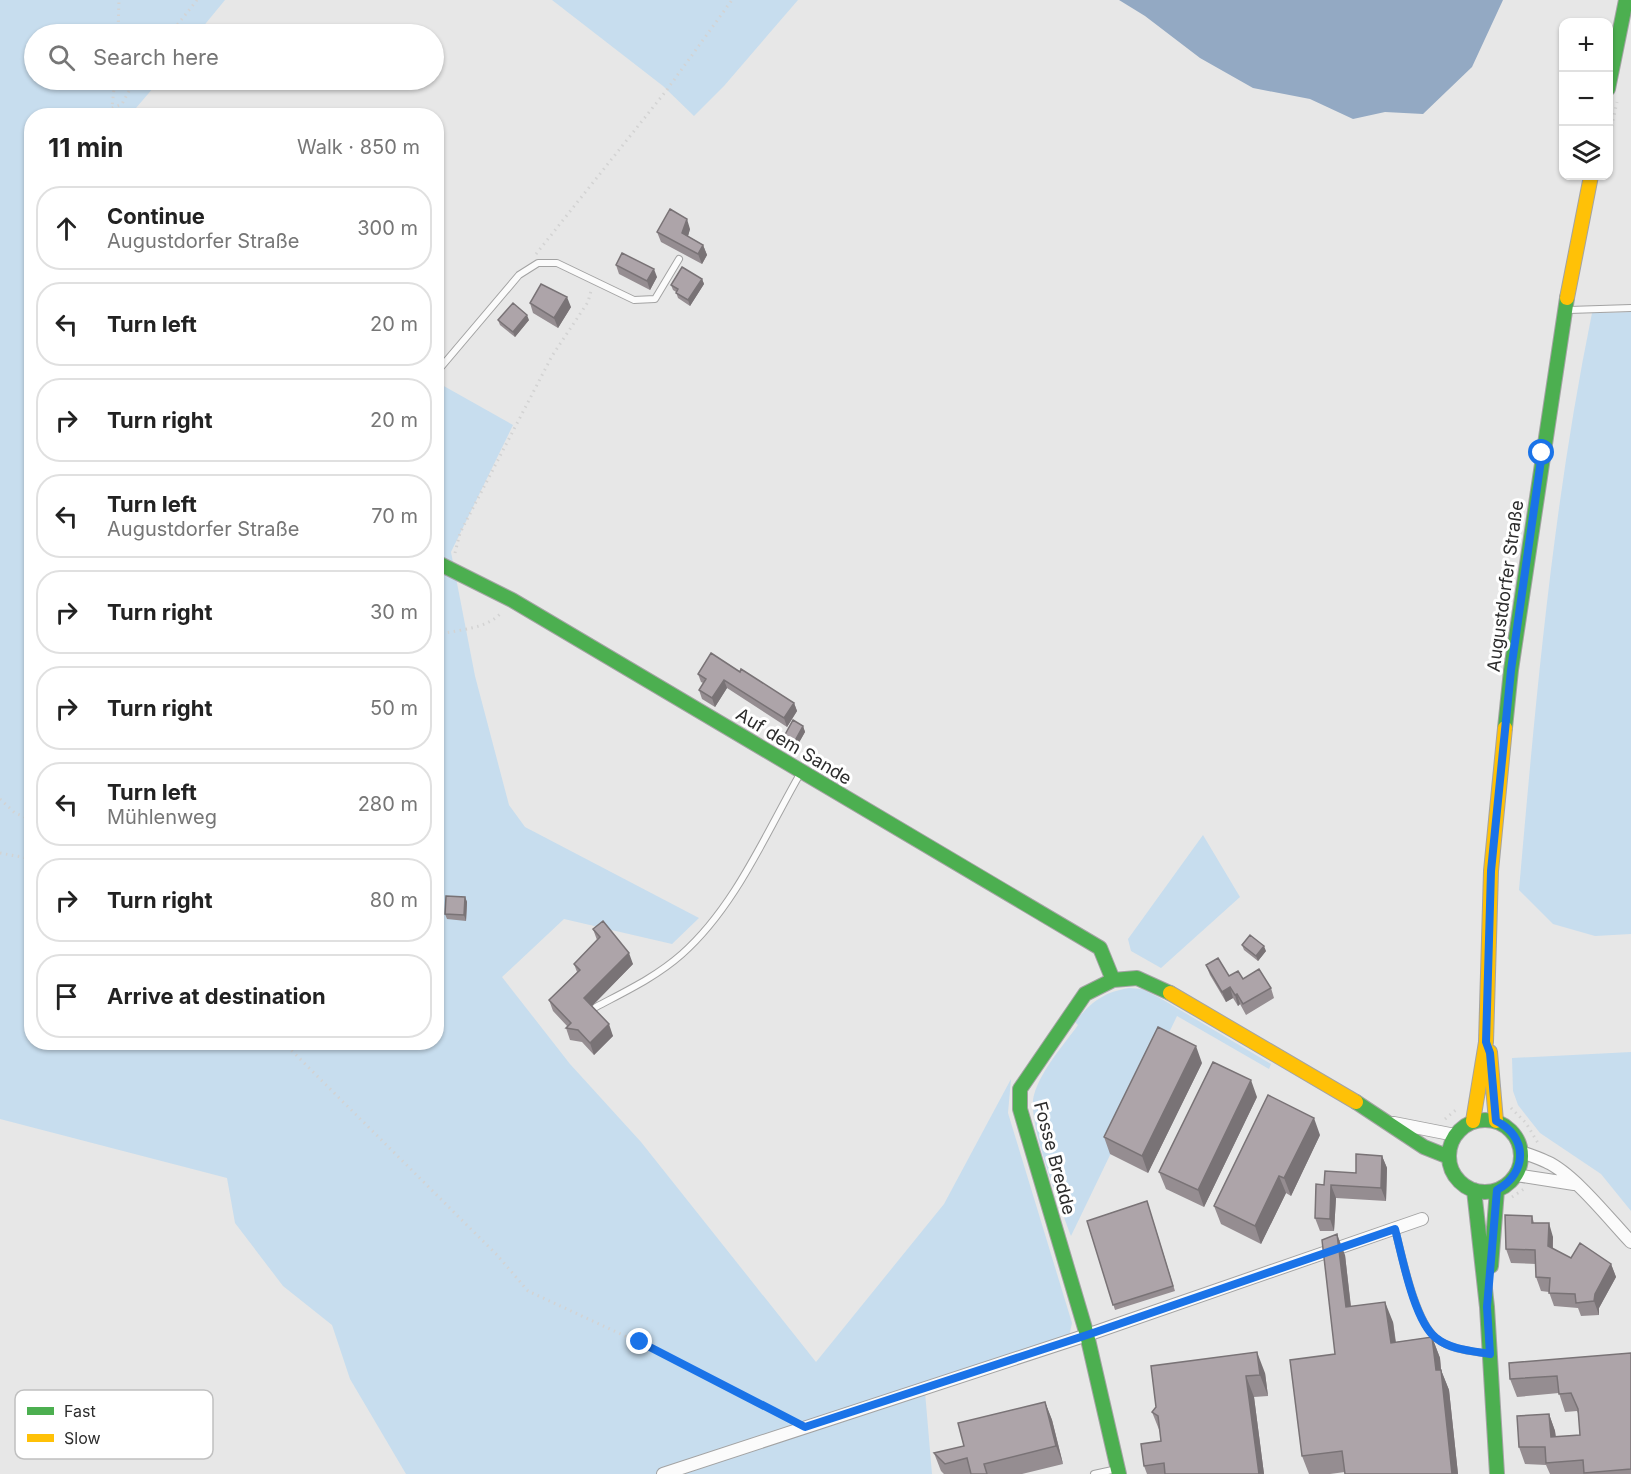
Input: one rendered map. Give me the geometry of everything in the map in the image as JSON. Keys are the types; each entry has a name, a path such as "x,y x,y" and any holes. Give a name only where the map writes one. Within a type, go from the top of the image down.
{"main road":[{"path":"1611,72 1626,0"},
{"name":"Augustdorfer Straße","path":"1473,1121 1486,1042 1491,871 1511,670 1565,310 1590,180"},
{"name":"Auf dem Sande","path":"444,566 512,600 1100,948 1113,980"},
{"name":"Fosse Bredde","path":"1118,1471 1087,1335 1020,1109 1020,1089 1085,994 1113,980 1137,978 1186,1001 1390,1122 1424,1147 1449,1157"},
{"name":"Augustdorfer Straße","path":"1486,1042 1490,1053 1496,1121"},
{"path":"1473,1121 1496,1121 1513,1133 1521,1152 1516,1175 1508,1184 1497,1190 1474,1190 1456,1178 1449,1157 1455,1135 1473,1121"},
{"path":"1474,1190 1487,1307 1497,1474"},
{"path":"1487,1307 1497,1190"}],"street":[{"name":"Fosse Bredde","path":"1390,1122 1455,1135"},
{"path":"1521,1152 1549,1162 1593,1199 1631,1242"},
{"path":"1516,1175 1575,1184"},
{"path":"663,1474 1087,1335 1422,1219"}],"lane":[{"path":"444,364 519,275 538,263 557,263 634,300 655,299 679,259"},
{"path":"1565,310 1631,308"},
{"path":"596,1007 649,979 682,954 711,924 731,897 802,771"},
{"path":"1395,1229 1414,1302 1435,1338 1457,1349 1490,1354"},
{"path":"1094,1474 1118,1471"}],"path":[{"path":"118,24 119,0"},
{"path":"178,24 197,0"},
{"path":"538,263 535,251 666,91 732,0"},
{"path":"114,90 112,108 123,104 130,90"},
{"path":"451,569 460,533 552,356 588,302 595,281"},
{"path":"444,633 468,627 481,627 494,620 512,600"},
{"path":"0,799 15,813 24,817"},
{"path":"0,853 24,858"},
{"path":"291,1050 497,1255 528,1291 640,1342 805,1427"},
{"path":"1509,1100 1512,1108 1526,1123 1538,1143 1544,1146"},
{"path":"1430,1130 1434,1120 1446,1119 1461,1105"},
{"path":"1512,1198 1523,1190 1541,1187 1543,1179"}],"shaded area":[{"path":"0,0 225,0 205,24 24,24 24,90 151,90 136,108 24,108 24,1050 444,1050 444,386 513,425 451,552 475,676 509,805 525,827 699,918 672,944 564,919 502,977 570,1064 641,1142 816,1362 944,1204 1011,1079 1008,1113 1072,1323 1069,1337 925,1392 932,1474 406,1474 350,1379 332,1325 283,1286 235,1223 227,1178 0,1119"},
{"path":"552,0 798,0 724,86 694,116 663,86"},
{"path":"1119,0 1503,0 1472,67 1423,114 1385,112 1353,119 1310,99 1253,88 1200,58 1145,16"},
{"path":"1631,312 1631,934 1595,936 1553,924 1519,890 1547,600 1578,385 1592,313"},
{"path":"1203,835 1240,897 1161,968 1131,951 1128,939"},
{"path":"1129,988 1142,989 1160,998 1271,1064 1269,1069 1177,1016 1071,1236 1035,1124 1034,1095 1042,1076 1078,1025 1075,1022 1081,1015 1105,995"},
{"path":"1631,1052 1631,1211 1601,1174 1540,1133 1518,1105 1513,1091 1512,1058"}],"building":[{"path":"670,209 687,219 682,233 703,245 698,254 657,232"},
{"path":"622,253 654,269 647,281 616,265"},
{"path":"682,267 702,279 688,300 676,293 678,289 671,285"},
{"path":"541,284 567,297 554,318 530,303"},
{"path":"513,303 527,315 513,332 498,320"},
{"path":"711,653 794,703 784,718 724,680 712,698 699,690 706,679 698,674"},
{"path":"793,720 803,726 791,748 781,742"},
{"path":"446,896 465,897 464,915 445,914"},
{"path":"603,921 629,953 584,998 609,1024 590,1043 578,1030 566,1028 571,1023 549,1000 580,970 574,964 600,937 593,929"},
{"path":"1250,935 1264,946 1256,956 1242,945"},
{"path":"1218,958 1229,976 1238,971 1243,979 1259,969 1271,988 1243,1004 1230,987 1222,992 1206,965"},
{"path":"1158,1027 1196,1046 1142,1156 1104,1137"},
{"path":"1213,1062 1251,1080 1198,1190 1159,1172"},
{"path":"1268,1095 1314,1118 1284,1178 1279,1176 1255,1226 1214,1206"},
{"path":"1356,1154 1382,1156 1381,1188 1331,1185 1330,1219 1315,1218 1316,1184 1324,1185 1325,1171 1356,1173"},
{"path":"1147,1201 1173,1286 1113,1305 1087,1221"},
{"path":"1505,1215 1532,1216 1532,1223 1549,1223 1548,1246 1571,1258 1580,1243 1611,1264 1595,1294 1594,1301 1576,1303 1575,1294 1549,1293 1550,1278 1536,1277 1535,1250 1506,1249"},
{"path":"1337,1234 1346,1307 1385,1302 1391,1343 1432,1337 1436,1370 1441,1370 1452,1474 1345,1474 1342,1451 1302,1456 1290,1360 1335,1354 1322,1240"},
{"path":"1257,1352 1260,1375 1246,1376 1259,1474 1165,1474 1164,1463 1144,1466 1141,1444 1161,1441 1158,1416 1152,1412 1156,1407 1151,1366"},
{"path":"1631,1353 1631,1469 1584,1473 1583,1460 1546,1463 1545,1447 1519,1447 1517,1416 1549,1414 1551,1437 1580,1435 1578,1409 1571,1393 1559,1394 1557,1376 1510,1379 1509,1363"},
{"path":"1045,1402 1056,1446 984,1464 987,1474 971,1474 967,1458 945,1464 934,1453 964,1446 958,1423"}],"traffic: fast":[{"path":"1611,72 1626,0"},
{"path":"1505,728 1511,670 1567,298"},
{"path":"444,566 512,600 1100,948 1113,980"},
{"path":"1119,1474 1087,1335 1020,1109 1020,1089 1085,994 1113,980 1137,978 1170,993"},
{"path":"1356,1102 1424,1147 1449,1157"},
{"path":"1485,1120 1499,1123 1511,1130 1518,1142 1521,1156 1518,1170 1511,1182 1499,1189 1485,1192 1471,1189 1459,1182 1452,1170 1449,1156 1452,1142 1459,1130 1471,1123 1485,1120"},
{"path":"1474,1190 1487,1307 1497,1474"},
{"path":"1491,1266 1497,1190"}],"traffic: slow":[{"path":"1567,298 1590,180"},
{"path":"1473,1121 1486,1042 1491,871 1505,728"},
{"path":"1170,993 1356,1102"},
{"path":"1490,1052 1496,1121"}],"route":[{"path":"640,1342 805,1427 1087,1335 1395,1229 1414,1302 1435,1338 1457,1349 1490,1354 1487,1307 1497,1190 1508,1184 1516,1175 1521,1152 1519,1142 1513,1133 1496,1121 1490,1053 1486,1042 1491,871 1511,670 1542,453"}]}
